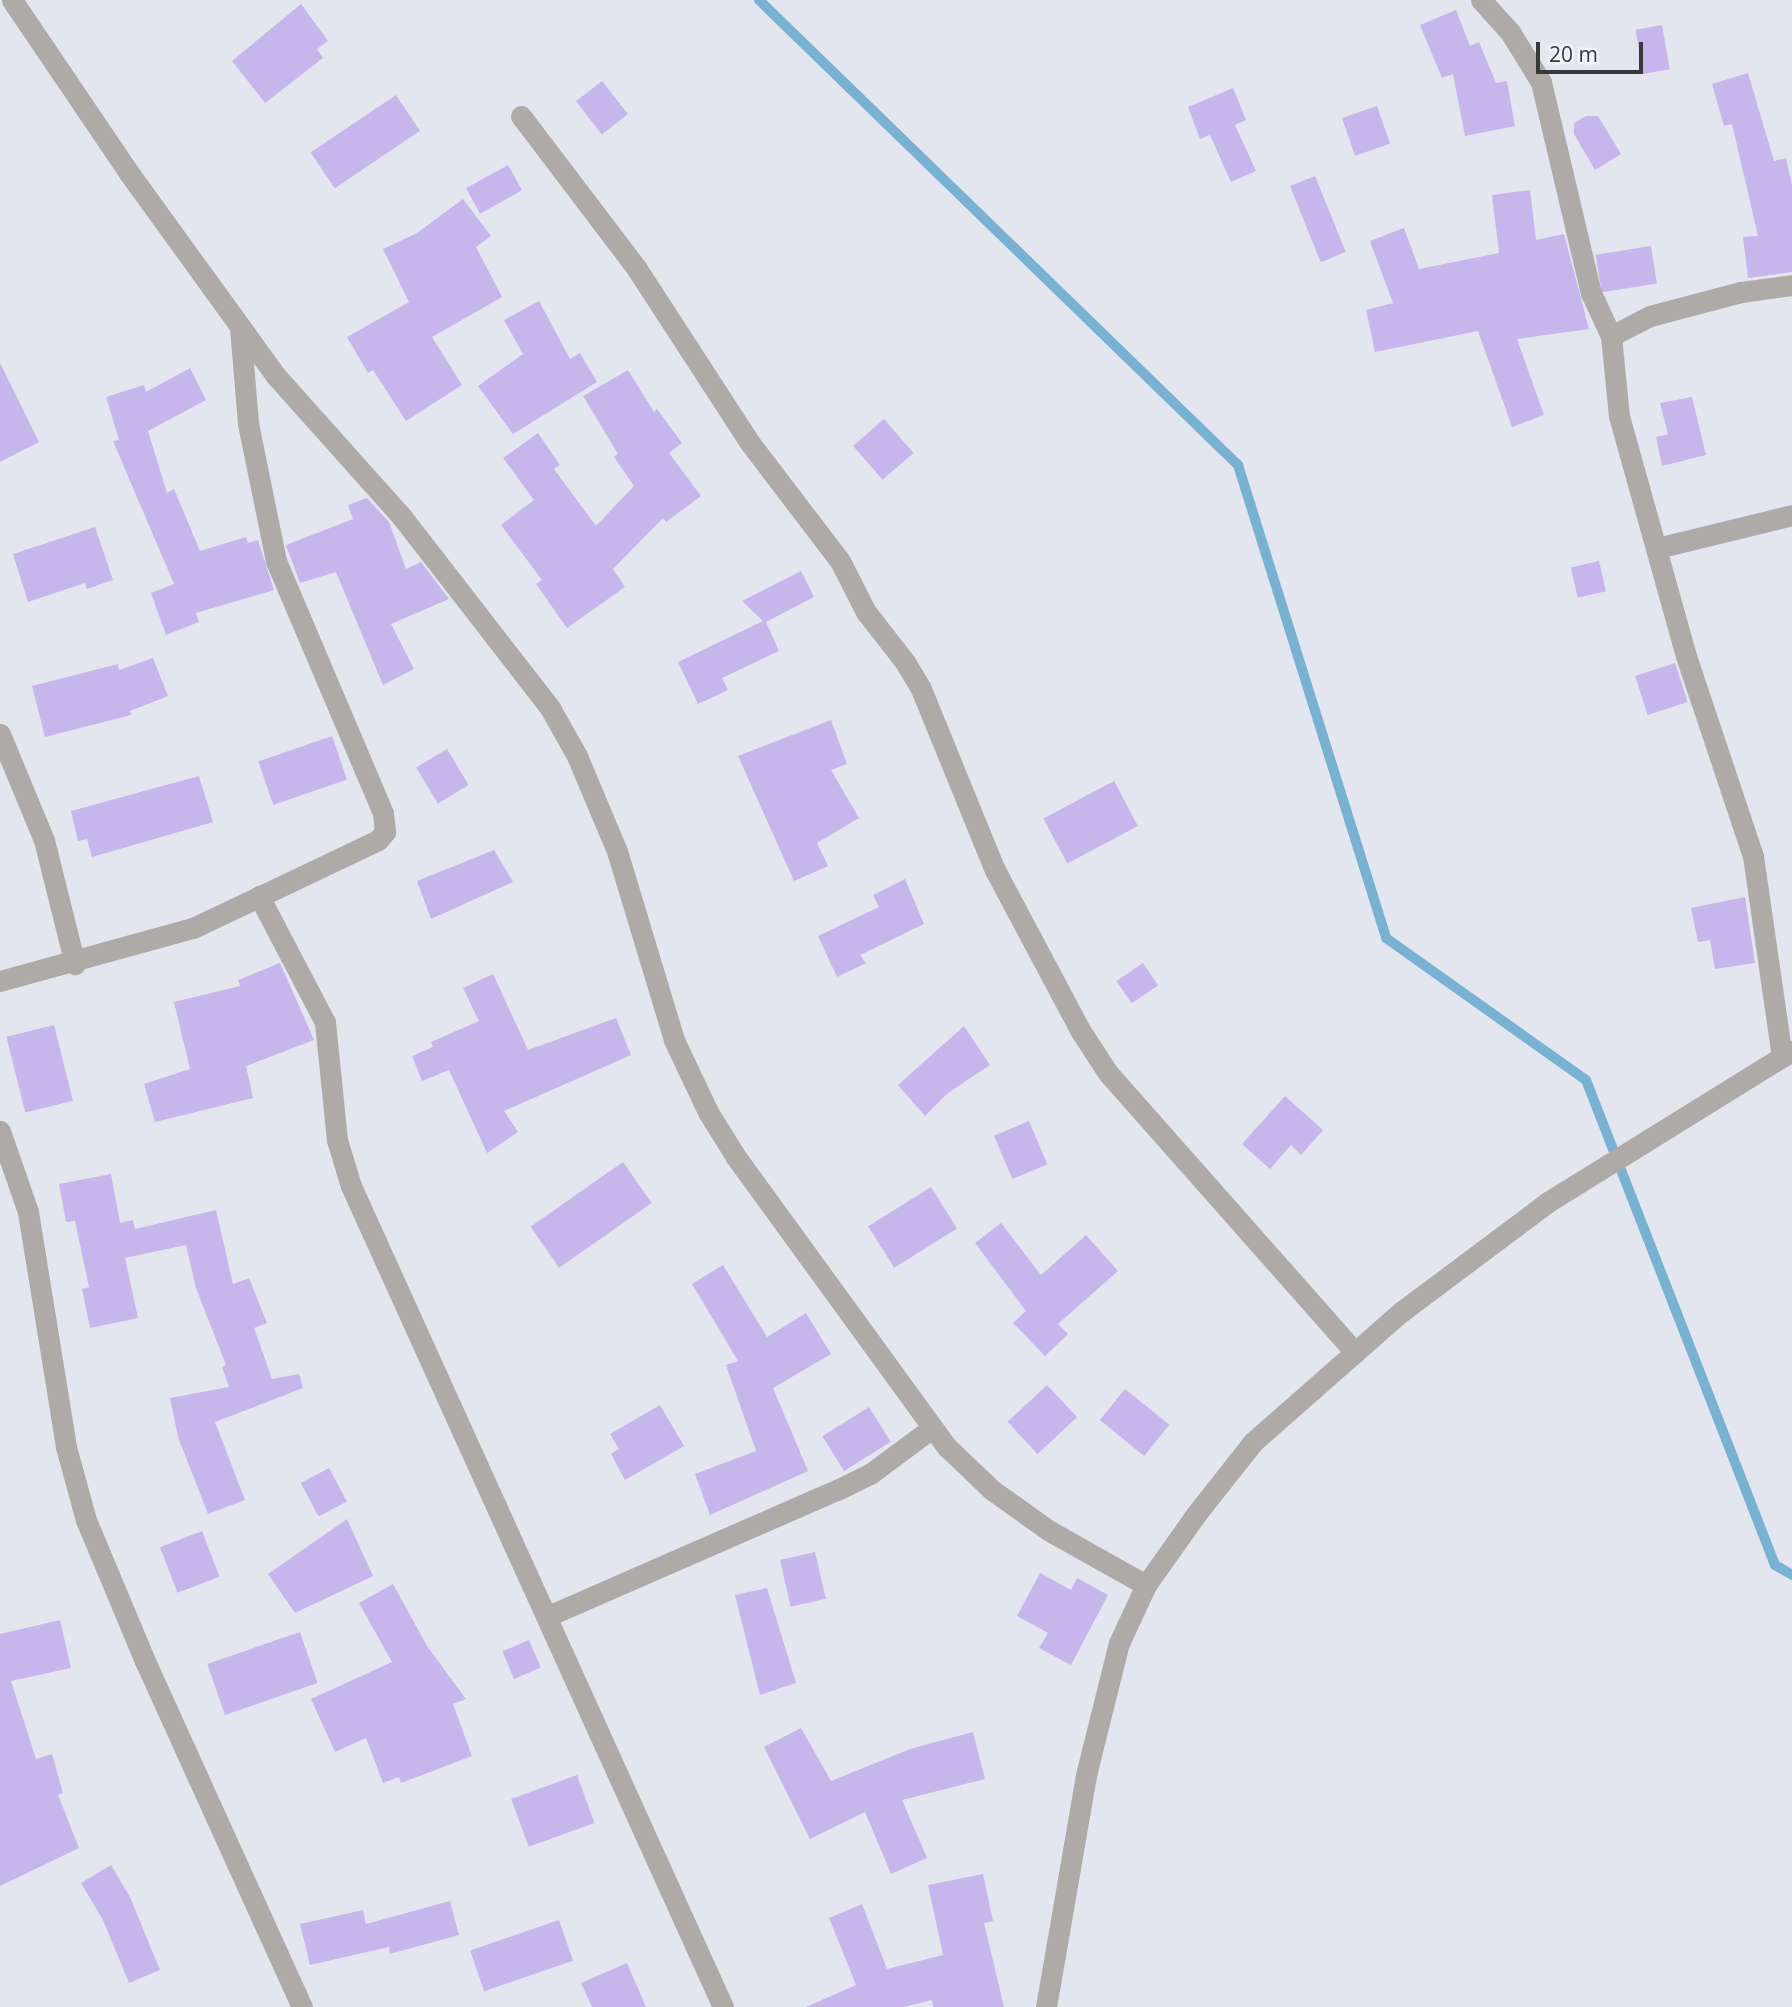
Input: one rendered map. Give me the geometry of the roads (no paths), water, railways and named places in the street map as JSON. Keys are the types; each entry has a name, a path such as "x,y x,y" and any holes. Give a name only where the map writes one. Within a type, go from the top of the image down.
{"street":[{"path":"12,0 276,376 402,517 550,708 577,756 617,851 674,1040 708,1112 932,1429 992,1490 1048,1530 1146,1585"},
{"path":"1046,2007 1086,1775 1119,1643 1146,1585 1253,1442 1355,1352 1548,1202 1787,1054 1753,856 1686,656 1619,416 1611,336 1591,293 1541,82 1510,32 1480,0"},
{"path":"521,116 637,269 750,443 840,561 866,612 905,662 922,689 995,870 1080,1030 1108,1073 1355,1352"},
{"path":"1611,336 1650,316 1741,292 1792,285"},
{"path":"0,981 75,964 193,928 378,840 385,824 276,561 248,423 240,326"},
{"path":"1657,548 1792,515"},
{"path":"0,734 44,841 75,964"},
{"path":"259,896 325,1022 337,1139 351,1186 723,2007"},
{"path":"0,1132 28,1212 66,1447 86,1520 145,1661 302,2007"},
{"path":"548,1616 870,1474 932,1429"}],"waterway":[{"path":"759,0 1238,465 1386,938 1586,1080 1775,1565 1792,1575"}]}
